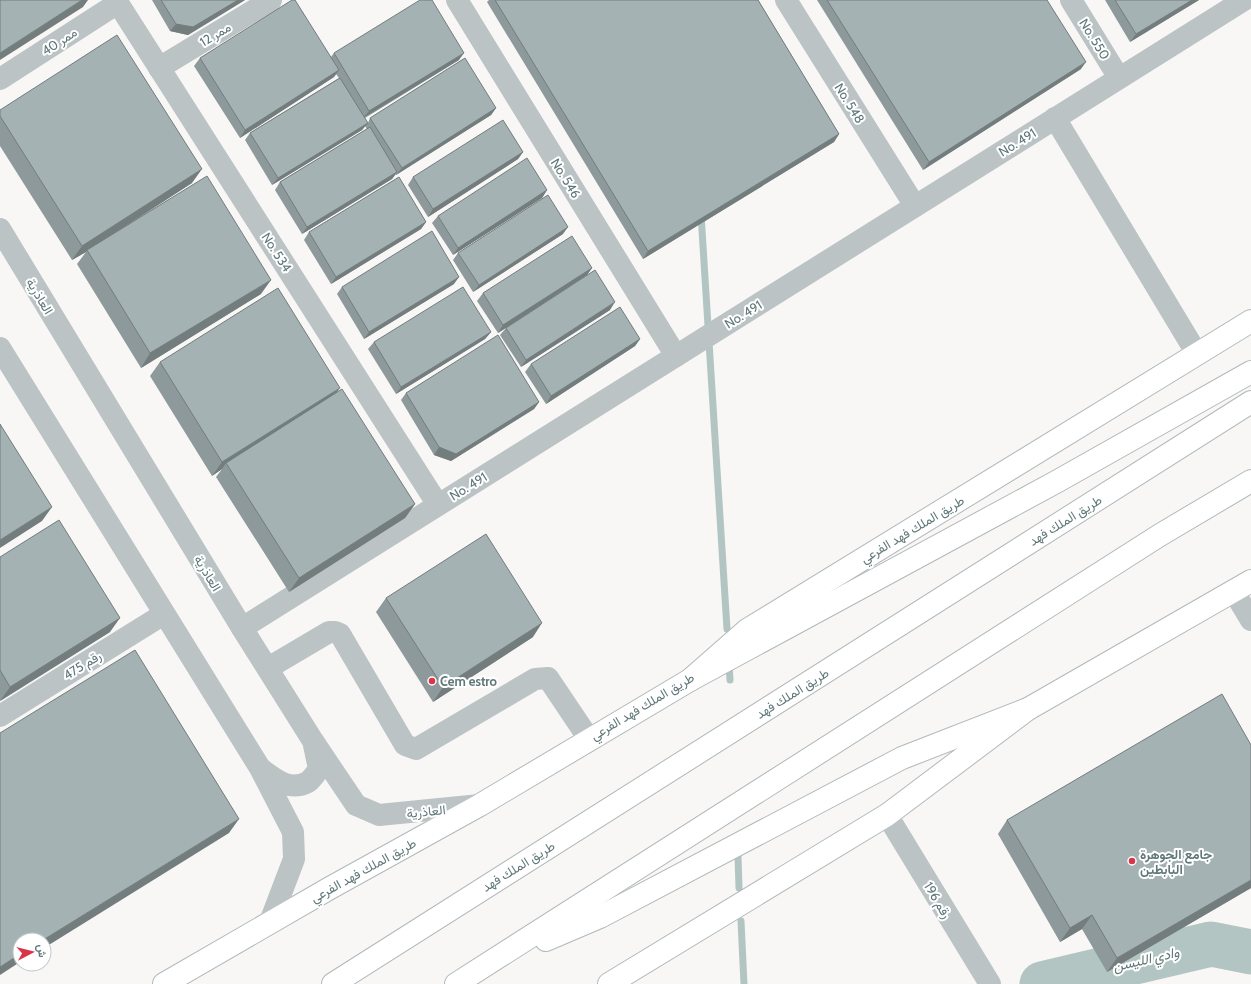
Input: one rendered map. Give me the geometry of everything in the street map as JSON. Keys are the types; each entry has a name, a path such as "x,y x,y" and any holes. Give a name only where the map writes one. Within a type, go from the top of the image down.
{"main road":[{"name":"طريق الملك فهد الفرعي","path":"164,984 270,922 480,805 690,680 747,630 1251,321"},
{"path":"690,680 1056,482 1251,372"},
{"name":"طريق الملك فهد","path":"333,984 1251,402"},
{"path":"456,984 1160,535 1251,481"},
{"path":"609,984 887,815 1028,709 1242,587"},
{"path":"491,962 600,917 902,758 1028,709"}],"street":[{"name":"ممر 12","path":"159,68 271,0"},
{"name":"No. 546","path":"457,0 676,356"},
{"name":"No. 548","path":"786,0 915,206"},
{"name":"No. 550","path":"1071,0 1119,78"},
{"name":"No. 491","path":"242,628 1244,0"},
{"name":"No. 534","path":"117,2 438,505"},
{"name":"ممر 40","path":"0,79 117,2"},
{"path":"1055,118 1198,354"},
{"name":"العاذرية","path":"0,229 242,628 313,741 356,804 379,816 480,805"},
{"path":"0,348 260,768 293,832 294,859 270,922"},
{"path":"1242,587 1251,620"},
{"name":"رقم 475","path":"0,716 164,614"},
{"path":"268,668 329,632 340,634 405,745 416,749 535,679 548,678 589,739"},
{"path":"260,768 283,784 294,785 308,781 319,769 313,741"},
{"name":"رقم 196","path":"887,815 990,984"}],"building":[{"path":"0,0 82,0 0,53"},
{"path":"161,0 238,0 193,27 176,24"},
{"path":"292,0 295,0 339,70 245,130 200,58"},
{"path":"420,0 432,0 464,53 369,111 334,53"},
{"path":"495,0 758,0 839,134 648,251"},
{"path":"827,0 1047,0 1086,62 929,162"},
{"path":"1115,0 1192,0 1136,34"},
{"path":"117,35 202,169 82,246 0,116 0,110"},
{"path":"465,58 496,108 402,168 370,118"},
{"path":"340,78 368,123 278,178 250,133"},
{"path":"503,120 523,152 433,209 413,177"},
{"path":"370,127 397,172 307,227 280,182"},
{"path":"527,158 547,190 458,248 438,216"},
{"path":"207,176 271,280 150,353 87,250"},
{"path":"399,177 426,222 336,277 309,232"},
{"path":"548,195 568,227 479,285 458,253"},
{"path":"432,231 459,277 369,332 342,287"},
{"path":"572,236 592,268 503,325 483,293"},
{"path":"595,270 615,302 526,360 506,328"},
{"path":"463,287 491,332 401,387 374,342"},
{"path":"278,288 340,388 222,462 160,362"},
{"path":"620,307 640,339 551,396 531,364"},
{"path":"498,335 539,402 456,454 439,447 406,393"},
{"path":"342,389 415,504 299,578 226,463"},
{"path":"0,424 52,507 0,540"},
{"path":"59,520 120,618 10,687 0,670 0,557"},
{"path":"486,534 542,623 443,687 386,598"},
{"path":"135,650 239,819 52,934 52,932 12,932 12,959 0,967 0,733"},
{"name":"جامع الجوهرة البابطين","path":"1222,694 1251,745 1251,880 1117,958 1092,915 1070,928 1007,820"}],"waterway":[{"path":"701,214 727,629"},
{"path":"729,663 730,680"},
{"path":"738,856 739,888"},
{"path":"741,921 744,984"},
{"name":"وادي الليسن","path":"1042,984 1211,944 1251,952"}],"place":[{"name":"Cem estro","path":"432,681"},
{"name":"جامع الجوهرة البابطين","path":"1132,861"}]}
